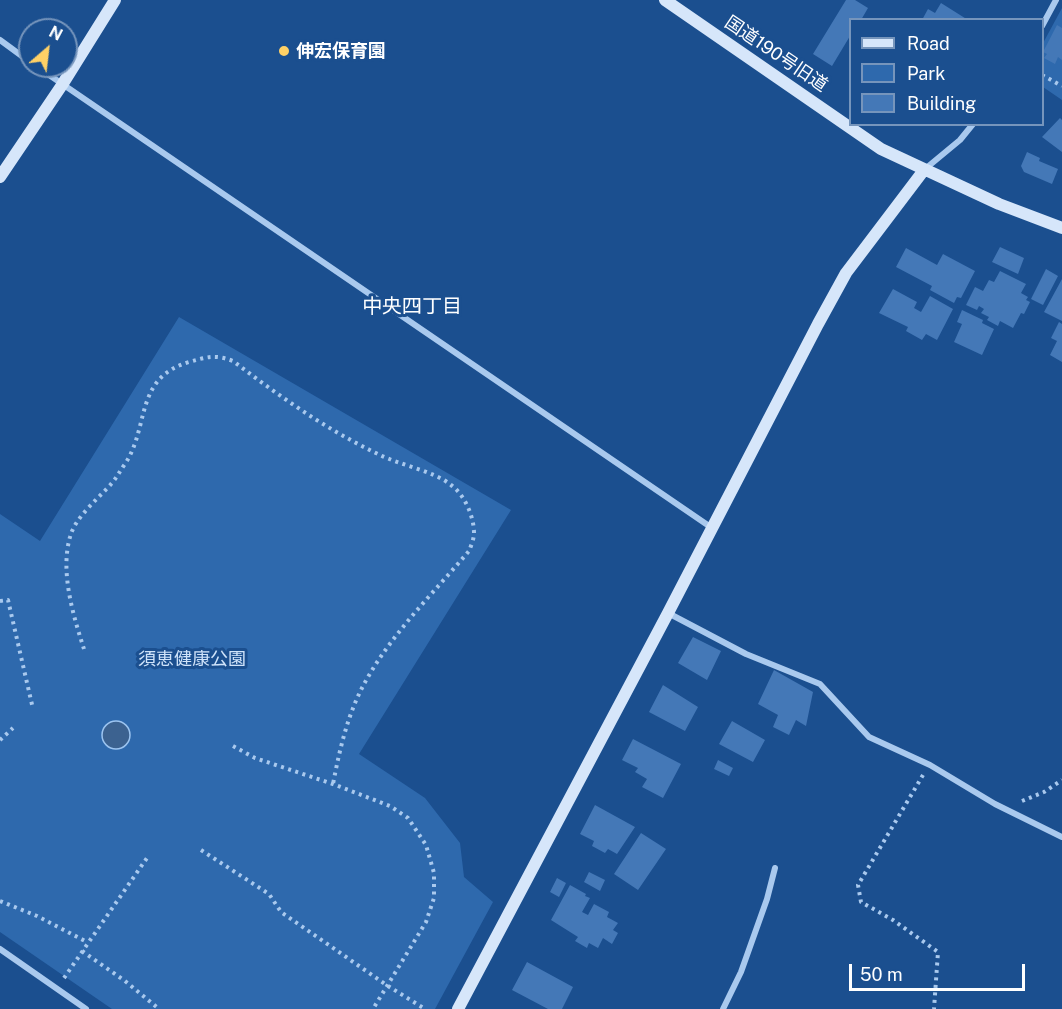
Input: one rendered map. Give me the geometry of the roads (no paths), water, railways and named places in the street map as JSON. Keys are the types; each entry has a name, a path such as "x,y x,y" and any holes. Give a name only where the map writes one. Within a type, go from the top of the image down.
{"street":[{"path":"0,177 62,85 115,0"},
{"name":"国道190号旧道","path":"665,0 880,149 999,204 1062,228"},
{"path":"1044,22 1056,0"},
{"path":"0,40 18,53"},
{"path":"52,78 712,528"},
{"path":"458,1009 846,273 924,170 960,140 971,126"},
{"path":"668,613 746,654 820,684 869,737 930,765 995,804 1062,837"},
{"path":"723,1009 741,972 774,878 775,868"},
{"path":"0,949 86,1009"}],"place":[{"name":"伸宏保育園","path":"284,51"}],"district":[{"name":"中央四丁目","path":"412,307"}],"park label":[{"name":"須恵健康公園","path":"192,659"}]}
